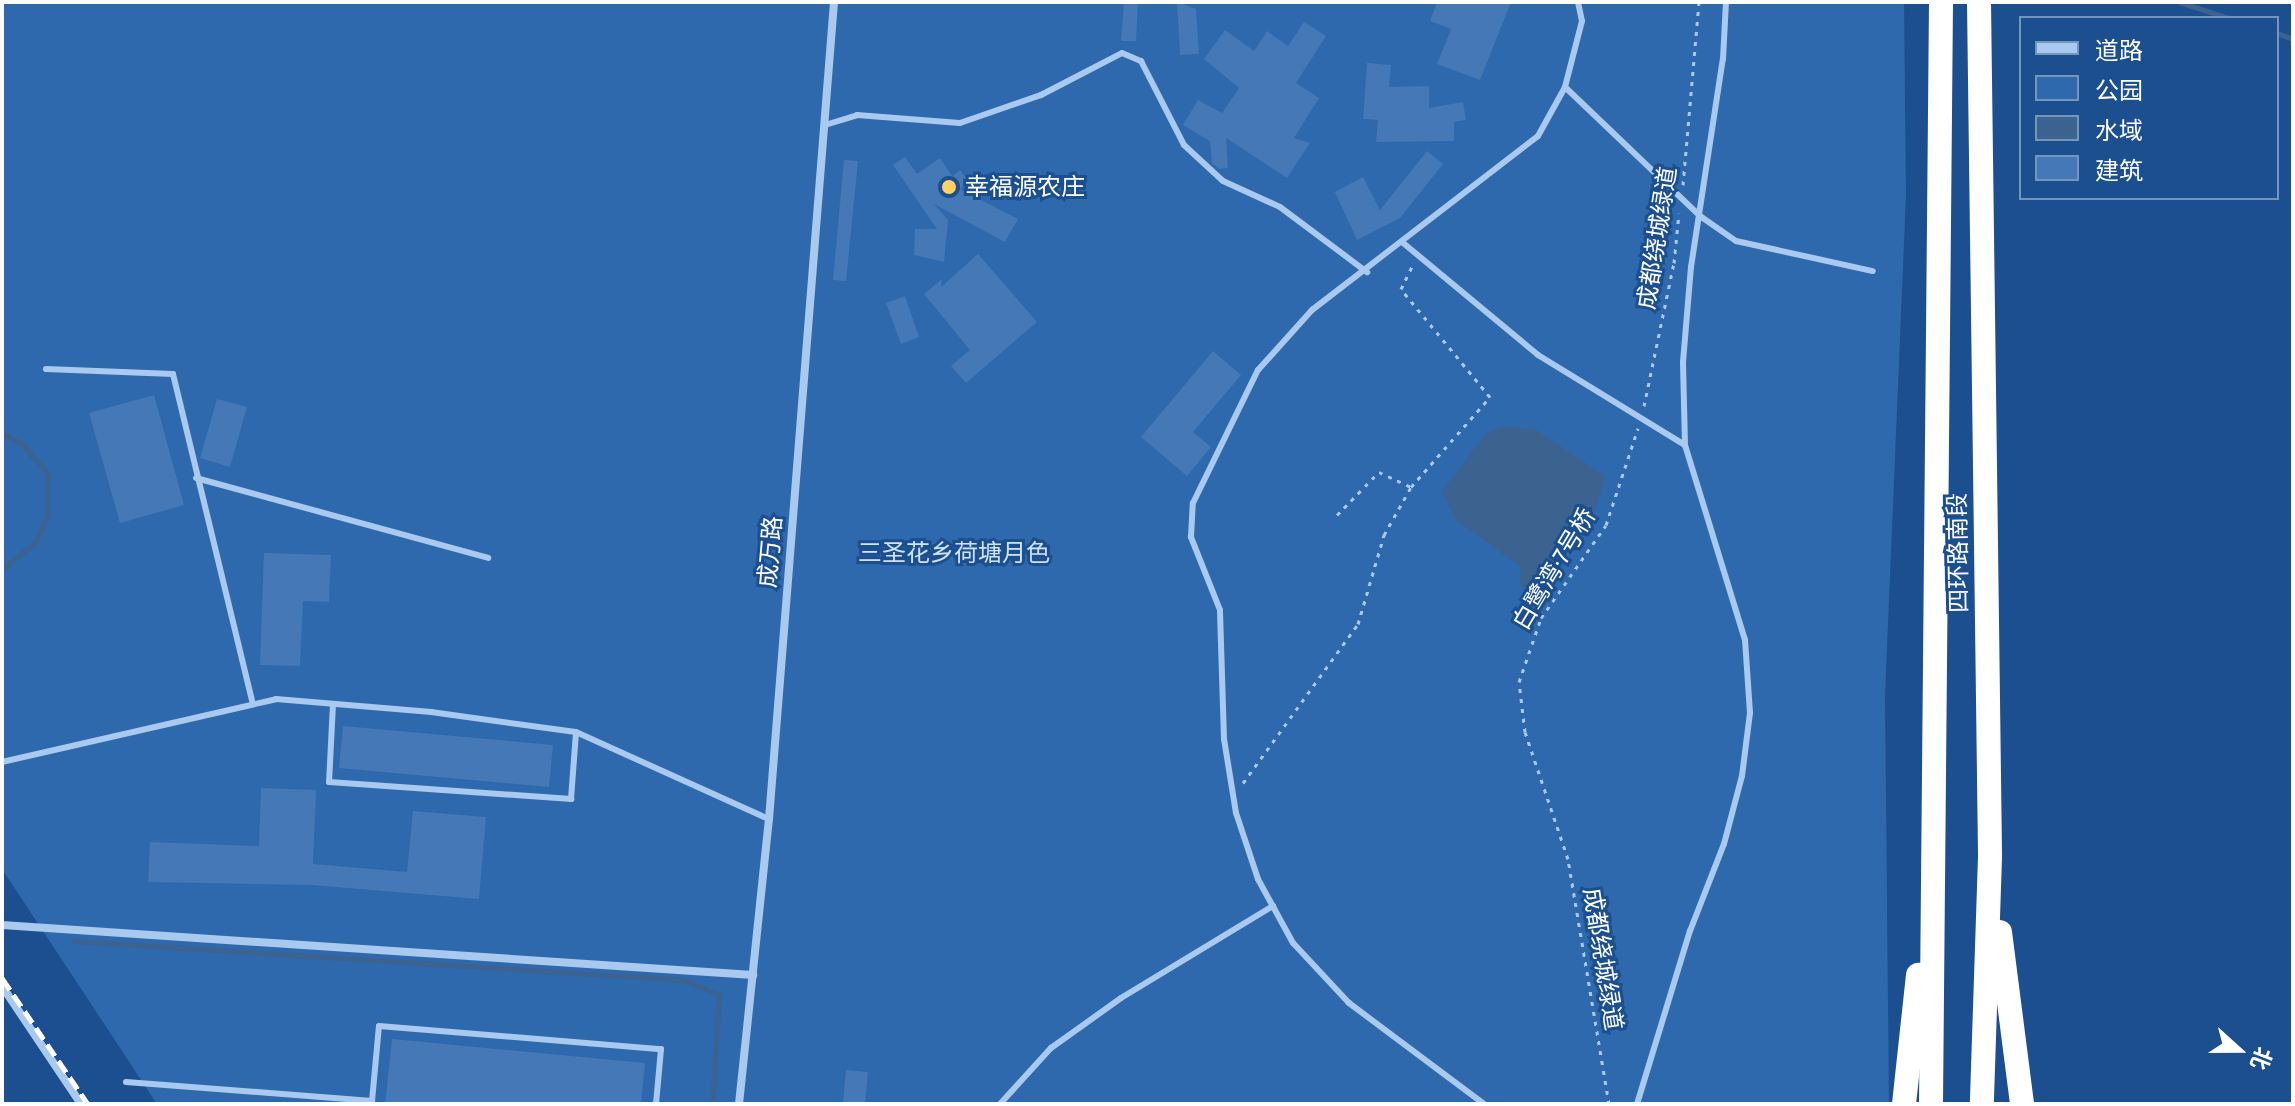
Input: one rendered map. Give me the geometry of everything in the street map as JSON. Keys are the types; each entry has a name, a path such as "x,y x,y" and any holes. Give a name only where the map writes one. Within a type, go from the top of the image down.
{"highway":[{"name":"四环路南段","path":"1931,1104 1941,2"},
{"name":"四环路南段","path":"1979,2 1990,857 1982,1104"},
{"path":"1904,1104 1934,830"},
{"path":"1990,857 2022,1104"}],"street":[{"name":"成万路","path":"739,1104 769,819 834,2"},
{"path":"2,925 753,975"},
{"path":"2,986 81,1104"}],"lane":[{"path":"1484,1104 1349,1003 1293,943 1258,879 1233,797 1224,739 1220,610 1191,537 1193,503 1258,370 1312,310 1367,272 1538,136 1565,87 1582,21 1578,2"},
{"path":"1637,1104 1690,931 1724,844 1742,776 1750,713 1745,640 1685,445 1683,362 1723,59 1726,2"},
{"path":"825,125 857,115 960,123 1041,95 1122,53 1141,61 1184,145 1223,181 1280,207 1367,272"},
{"path":"1565,87 1700,216 1736,241 1873,271"},
{"path":"1402,242 1525,346 1685,445"},
{"path":"46,369 173,374 252,701"},
{"path":"196,478 488,558"},
{"path":"2,762 252,701 333,704 576,732 769,819"},
{"path":"333,704 329,782 571,799 576,732"},
{"path":"1000,1104 1051,1048 1121,998 1273,906"},
{"path":"126,1082 372,1101 379,1026 661,1049 656,1104"}],"path":[{"name":"成都绕城绿道","path":"1622,474 1641,420 1674,263 1699,2"},
{"path":"1233,797 1358,624 1384,535 1411,487 1490,397 1401,289 1417,255"},
{"path":"1337,515 1379,472 1411,487"},
{"name":"白鹭湾·7号桥","path":"1556,821 1525,732 1519,682 1536,629 1606,525 1622,474"},
{"name":"成都绕城绿道","path":"1556,821 1568,859 1609,1104"}],"green space":[{"name":"三圣花乡荷塘月色","path":"2,2 1904,2 1906,195 1885,696 1889,1104 157,1104 2,869"}],"water":[{"path":"1504,426 1535,429 1605,476 1592,520 1531,604 1520,583 1520,566 1456,520 1442,492 1486,433"}],"building":[{"path":"1124,2 1138,2 1136,41 1121,41"},
{"path":"1177,2 1196,9 1199,54 1180,55"},
{"path":"1437,2 1511,2 1480,80 1437,64 1451,29 1430,21"},
{"path":"1304,22 1326,36 1296,83 1319,98 1294,138 1310,143 1287,178 1226,138 1228,168 1219,169 1212,163 1210,141 1183,125 1198,100 1222,113 1239,88 1204,59 1225,30 1254,51 1267,31 1288,46"},
{"path":"1367,63 1391,65 1389,87 1429,86 1429,108 1463,102 1466,120 1454,122 1454,141 1376,142 1378,120 1363,119"},
{"path":"1427,151 1443,164 1400,218 1357,240 1335,192 1363,177 1380,210"},
{"path":"905,157 917,174 940,158 952,176 960,170 969,183 960,189 1018,219 1005,242 934,204 948,220 944,262 914,255 915,229 937,229 893,165"},
{"path":"844,160 858,161 846,281 833,280"},
{"path":"978,254 1037,322 966,383 951,366 970,350 924,294 942,279 941,287"},
{"path":"905,296 919,337 901,344 886,303"},
{"path":"1213,351 1241,375 1193,432 1211,447 1187,476 1141,437"},
{"path":"154,395 184,505 120,523 89,413"},
{"path":"217,399 247,407 230,467 200,458"},
{"path":"264,553 331,555 329,602 303,601 300,666 260,665"},
{"path":"343,726 553,745 549,787 339,768"},
{"path":"261,788 316,790 313,864 407,872 413,811 486,817 479,899 312,885 148,882 150,842 259,846"},
{"path":"392,1039 645,1063 641,1104 385,1104"},
{"path":"846,1070 868,1072 865,1104 843,1104"}],"waterway":[{"path":"2179,2 2223,16"},
{"path":"2279,34 2293,39"},
{"path":"2,433 22,444 47,473 47,517 35,543 2,569"},
{"path":"74,941 684,980 719,994 712,1104"}],"railway":[{"path":"2,978 88,1104"}],"place":[{"name":"幸福源农庄","path":"949,187"}]}
